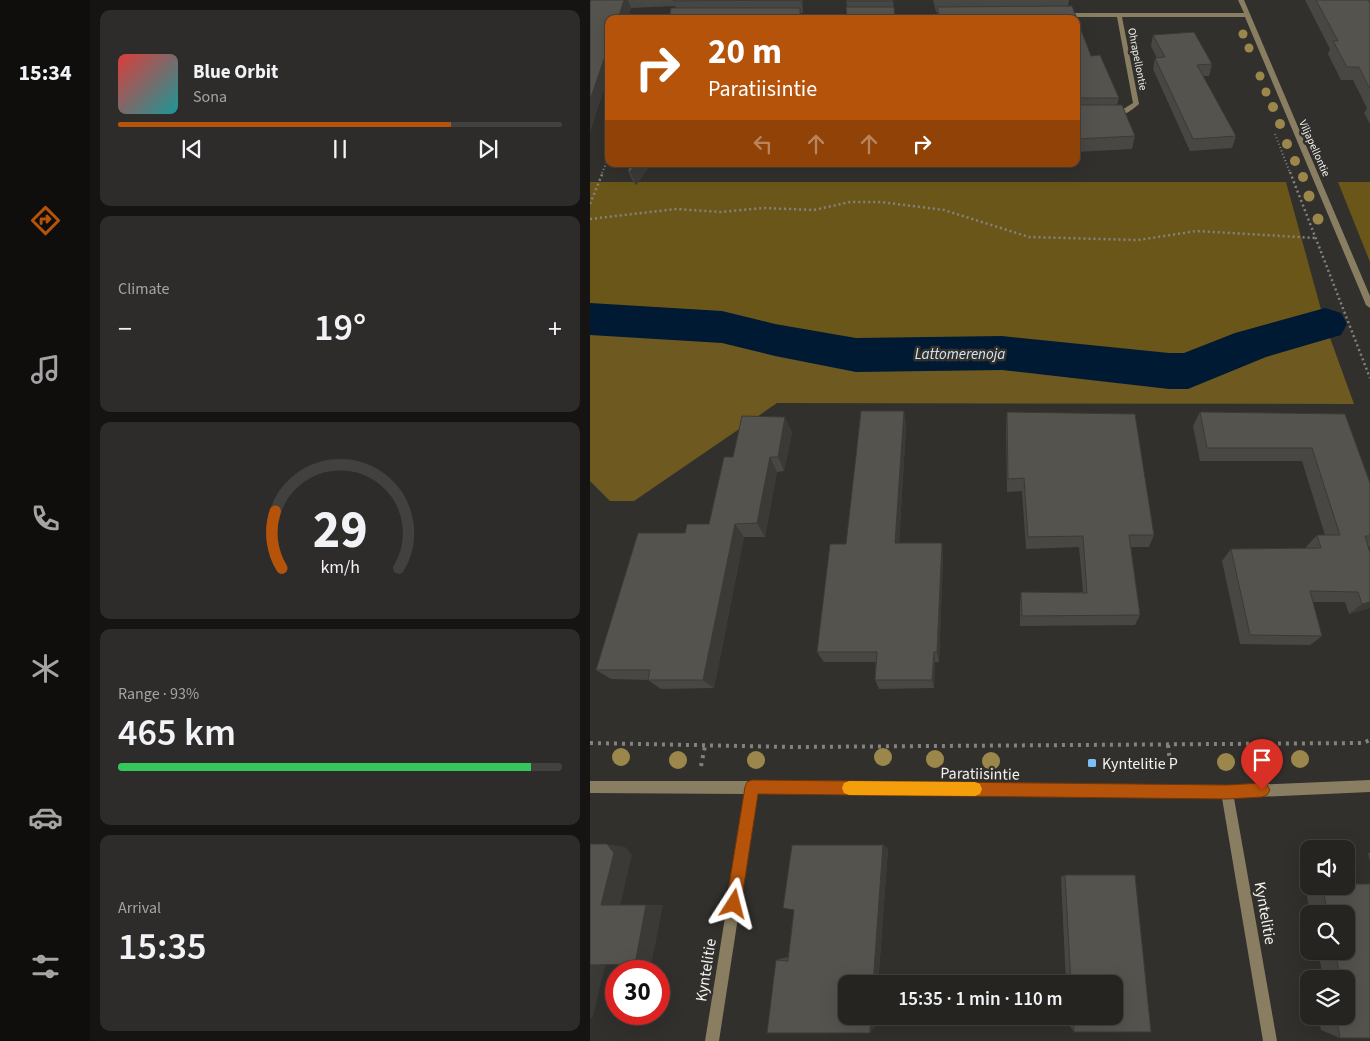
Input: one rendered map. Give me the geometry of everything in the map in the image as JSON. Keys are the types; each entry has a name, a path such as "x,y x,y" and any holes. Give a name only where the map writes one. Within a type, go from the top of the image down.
{"street":[{"name":"Viljapellontie","path":"1241,0 1370,305"},
{"name":"Ohrapellontie","path":"1110,115 1118,115 1136,104 1119,15"},
{"name":"Ohrapellontie","path":"1080,16 1246,15"},
{"name":"Paratiisintie","path":"590,787 1227,792 1370,786"},
{"name":"Kyntelitie","path":"712,1041 752,787"},
{"name":"Kyntelitie","path":"1227,792 1270,1041"}],"path":[{"path":"1272,127 1370,378"},
{"path":"590,204 605,167"},
{"path":"590,219 676,209 721,212 763,208 814,210 850,202 881,202 944,210 1029,237 1138,240 1197,231 1315,238"},
{"path":"590,743 802,747 1364,743 1370,740"}],"shaded area":[{"path":"590,182 1286,182 1325,324 1251,345 1188,371 1169,371 1002,353 856,355 775,340 722,327 590,319"},
{"path":"1338,182 1370,182 1370,262"},
{"path":"590,319 722,327 775,340 856,355 1002,353 1169,371 1188,371 1251,345 1325,324 1354,404 777,403 634,501 610,501 590,481"}],"building":[{"path":"591,0 624,0 619,15 605,15 605,57 590,100"},
{"path":"674,0 801,0 673,1"},
{"path":"893,0 893,1 847,1"},
{"path":"1316,0 1368,0 1370,3 1370,89 1359,67 1347,67 1333,41 1338,41"},
{"path":"1072,6 1075,15 939,15 937,7"},
{"path":"846,7 894,7 895,15 847,15"},
{"path":"671,8 800,8 800,15 670,15"},
{"path":"1080,27 1091,56 1100,55 1119,98 1080,98"},
{"path":"1194,32 1212,64 1197,65 1236,136 1193,139 1155,58 1165,57 1153,35"},
{"path":"1080,105 1122,105 1135,136 1080,139"},
{"path":"629,167 634,167 630,172 628,171"},
{"path":"861,411 904,411 895,543 942,543 937,652 934,652 932,680 875,680 877,652 817,652 830,544 846,544"},
{"path":"1007,412 1135,414 1154,535 1129,535 1140,615 1022,616 1021,592 1087,593 1083,536 1028,537 1024,478 1008,479"},
{"path":"1200,412 1345,414 1370,483 1370,536 1365,536 1370,553 1370,602 1362,604 1358,592 1310,591 1322,636 1250,635 1231,549 1321,548 1317,535 1340,535 1312,448 1207,448"},
{"path":"742,416 785,417 778,457 770,457 757,523 735,524 703,680 648,680 650,670 596,670 638,533 685,533 687,524 709,524 724,457 733,457"},
{"path":"590,844 607,844 614,853 601,905 646,905 636,960 605,960 605,965 590,965"},
{"path":"792,845 883,845 874,975 838,975 838,1025 870,1025 870,1033 767,1033 776,960 788,961 794,910 783,908"},
{"path":"1065,875 1135,875 1151,1032 1074,1032 1074,1025 1123,1025 1123,975 1071,975"},
{"path":"1355,884 1370,884 1370,1038 1340,1038 1338,1025 1355,1025 1355,970 1339,970 1337,960 1355,960 1355,905 1326,905 1324,895 1355,895"}],"waterway":[{"name":"Lattomerenoja","path":"590,319 722,327 775,340 856,355 1002,353 1169,371 1188,371 1251,345 1325,324"}],"slow traffic":[{"path":"849,788 975,789"}],"place":[{"name":"Kyntelitie P","path":"1092,763"}],"route":[{"path":"734,904 752,787 1227,792 1262,790"}]}
